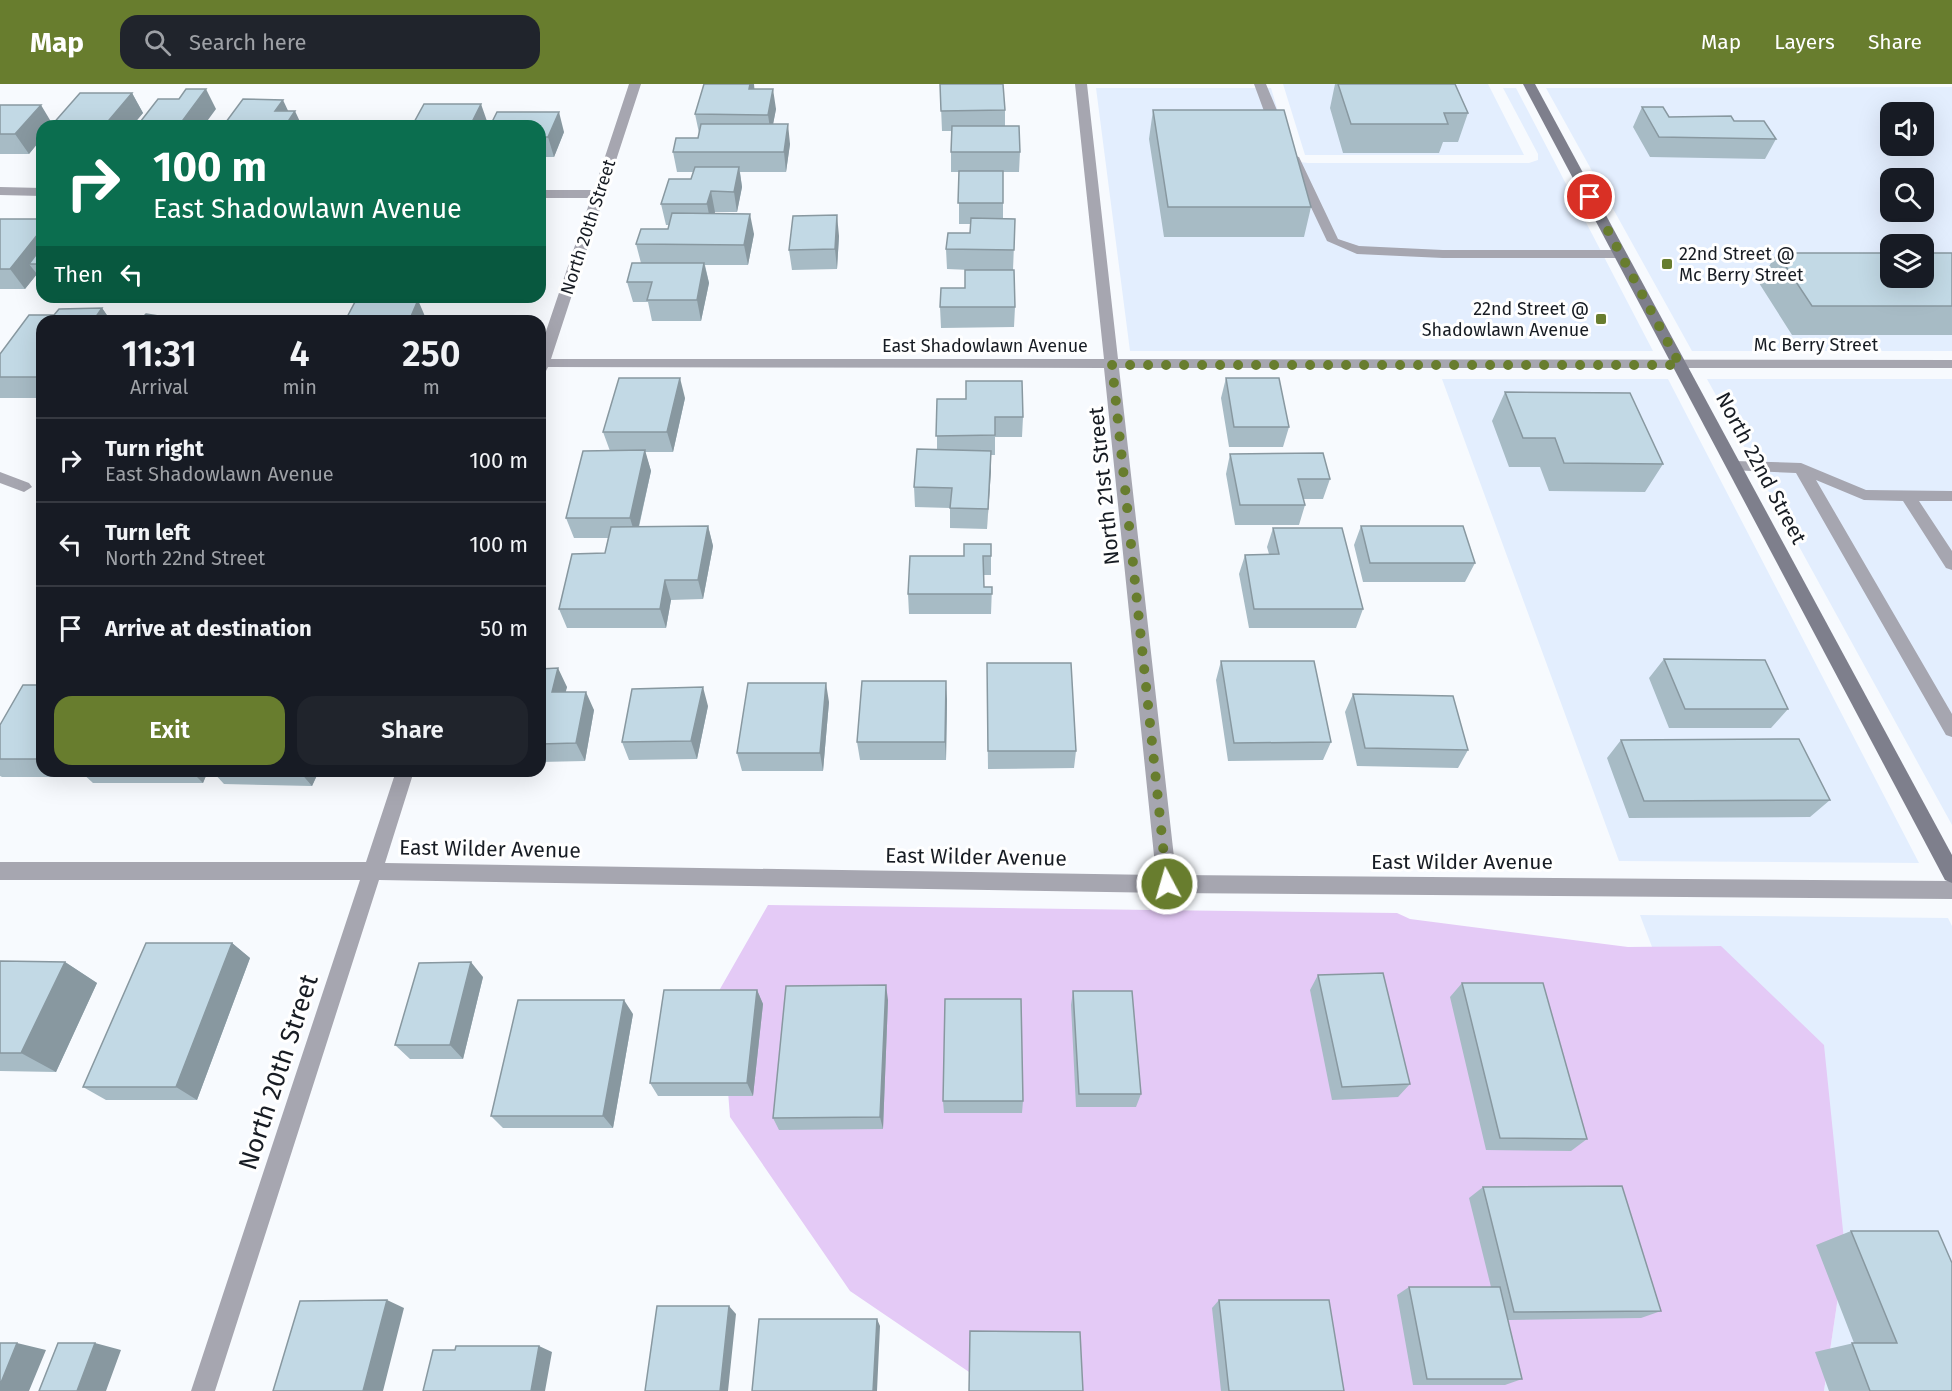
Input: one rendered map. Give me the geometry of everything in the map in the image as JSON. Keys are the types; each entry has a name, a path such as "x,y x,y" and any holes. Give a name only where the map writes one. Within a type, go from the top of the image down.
{"main road":[{"name":"North 22nd Street","path":"1529,84 1952,874"}],"street":[{"name":"North 20th Street","path":"546,351 635,84"},
{"name":"North 21st Street","path":"1081,84 1167,884"},
{"path":"1260,84 1274,122 1282,134 1333,241 1357,250 1443,254 1620,254"},
{"path":"0,191 36,192"},
{"path":"546,194 599,194"},
{"name":"Mc Berry Street","path":"1680,365 1952,364"},
{"name":"East Shadowlawn Avenue","path":"546,366 1680,365"},
{"path":"1734,466 1801,468 1864,495 1952,496"},
{"path":"1801,468 1952,730"},
{"path":"0,477 24,487"},
{"path":"1907,495 1952,564"},
{"name":"North 20th Street","path":"203,1391 403,777"},
{"name":"East Wilder Avenue","path":"0,871 371,871 1167,884 1952,890"}],"shaded area":[{"path":"1283,84 1488,84 1524,155 1305,155"},
{"path":"1952,87 1952,351 1692,351 1546,88"},
{"path":"1096,88 1271,88 1291,155 1299,162 1529,163 1538,160 1538,154 1503,88 1516,88 1653,351 1130,351"},
{"path":"1442,379 1668,379 1919,863 1619,861"},
{"path":"1707,379 1952,379 1952,825"},
{"path":"768,905 1397,913 1410,919 1628,947 1721,946 1824,1045 1845,1250 1824,1391 997,1391 850,1291 730,1117 720,989"},
{"path":"1640,915 1948,918 1952,926 1952,1391 1824,1391 1845,1250 1721,946 1652,947"}],"building":[{"path":"704,84 750,84 749,89 773,89 768,115 695,114"},
{"path":"940,84 1003,84 1005,110 941,111"},
{"path":"1338,84 1455,84 1468,113 1444,113 1448,124 1351,124"},
{"path":"186,89 206,89 183,120 142,120 158,99 179,99"},
{"path":"80,93 132,93 109,120 56,120"},
{"path":"243,99 283,100 275,111 295,111 289,120 227,120"},
{"path":"424,104 481,104 473,120 415,120"},
{"path":"0,105 41,105 15,134 0,134"},
{"path":"1642,107 1663,107 1669,117 1731,116 1734,121 1764,121 1776,139 1659,137"},
{"path":"1153,110 1284,110 1311,207 1168,207"},
{"path":"497,112 559,112 548,137 546,137 546,120 493,120"},
{"path":"701,124 788,124 784,152 673,152 676,138 698,138"},
{"path":"952,126 1019,126 1020,152 951,152"},
{"path":"695,167 739,167 734,192 711,191 707,204 661,204 669,179 691,179"},
{"path":"959,171 1003,171 1003,203 958,203"},
{"path":"672,213 750,214 744,245 636,244 641,229 668,229"},
{"path":"837,215 835,249 789,250 793,216"},
{"path":"971,218 1015,219 1014,250 946,249 948,233 970,233"},
{"path":"0,219 36,219 36,236 10,269 0,269"},
{"path":"1777,253 1880,253 1880,288 1934,288 1934,253 1952,253 1952,306 1812,306"},
{"path":"36,255 36,264 29,264"},
{"path":"632,263 704,263 697,300 647,300 652,282 627,282"},
{"path":"965,270 1014,270 1015,307 940,307 941,288 965,288"},
{"path":"354,303 417,303 412,315 348,315"},
{"path":"102,308 97,315 54,315 59,309"},
{"path":"29,315 36,315 36,377 0,377 0,354"},
{"path":"619,378 680,378 667,432 603,432"},
{"path":"1226,378 1279,378 1289,427 1234,427"},
{"path":"966,381 1022,381 1023,417 995,417 995,435 936,436 937,399 966,399"},
{"path":"1505,392 1630,393 1663,464 1564,463 1555,438 1523,438"},
{"path":"917,449 991,451 988,509 950,508 952,488 914,487"},
{"path":"645,450 630,518 566,518 583,451"},
{"path":"1323,453 1330,479 1298,479 1305,505 1240,505 1230,454"},
{"path":"708,526 698,580 665,580 660,609 559,609 572,554 605,553 611,527"},
{"path":"1361,526 1463,526 1475,563 1370,563"},
{"path":"1273,528 1342,528 1363,609 1254,609 1245,555 1279,554"},
{"path":"964,544 991,544 991,556 983,556 984,587 992,587 992,594 908,594 910,556 964,556"},
{"path":"1664,659 1765,660 1788,709 1685,709"},
{"path":"1221,661 1314,661 1331,742 1234,743"},
{"path":"987,663 1071,663 1076,751 988,751"},
{"path":"558,668 552,692 586,692 576,743 546,744 546,669"},
{"path":"862,681 946,681 945,742 857,742"},
{"path":"748,683 826,683 820,753 737,753"},
{"path":"23,685 36,685 36,759 0,759 0,725"},
{"path":"703,687 691,741 622,742 632,689"},
{"path":"1353,694 1453,696 1468,750 1365,748"},
{"path":"1799,739 1830,800 1644,801 1621,740"},
{"path":"146,943 232,943 176,1087 83,1087"},
{"path":"0,961 65,962 21,1053 0,1053"},
{"path":"471,962 450,1045 395,1045 419,963"},
{"path":"1383,973 1410,1084 1342,1087 1318,975"},
{"path":"1462,983 1543,983 1587,1139 1500,1138"},
{"path":"886,985 880,1117 773,1118 786,986"},
{"path":"664,990 757,990 747,1083 650,1083"},
{"path":"1073,991 1132,991 1141,1094 1079,1094"},
{"path":"945,999 1021,999 1023,1101 943,1101"},
{"path":"518,1000 624,1000 603,1116 491,1116"},
{"path":"1622,1186 1661,1311 1514,1312 1483,1187"},
{"path":"1851,1231 1938,1231 1952,1263 1952,1391 1870,1391 1852,1343 1897,1343"},
{"path":"1409,1287 1500,1287 1522,1379 1427,1379"},
{"path":"387,1300 363,1391 273,1391 300,1301"},
{"path":"1219,1300 1329,1300 1344,1391 1229,1391"},
{"path":"657,1306 729,1306 720,1391 645,1391"},
{"path":"759,1319 877,1319 873,1391 752,1391"},
{"path":"970,1331 1080,1332 1083,1391 969,1391"},
{"path":"0,1343 17,1343 0,1385"},
{"path":"58,1343 95,1343 77,1391 39,1391"},
{"path":"456,1346 539,1346 531,1391 423,1391 433,1350 455,1350"}],"place":[{"name":"22nd Street @ Mc Berry Street","path":"1667,264"},
{"name":"22nd Street @ Shadowlawn Avenue","path":"1601,319"}],"route":[{"path":"1167,884 1112,365 1680,365 1590,197"}]}
